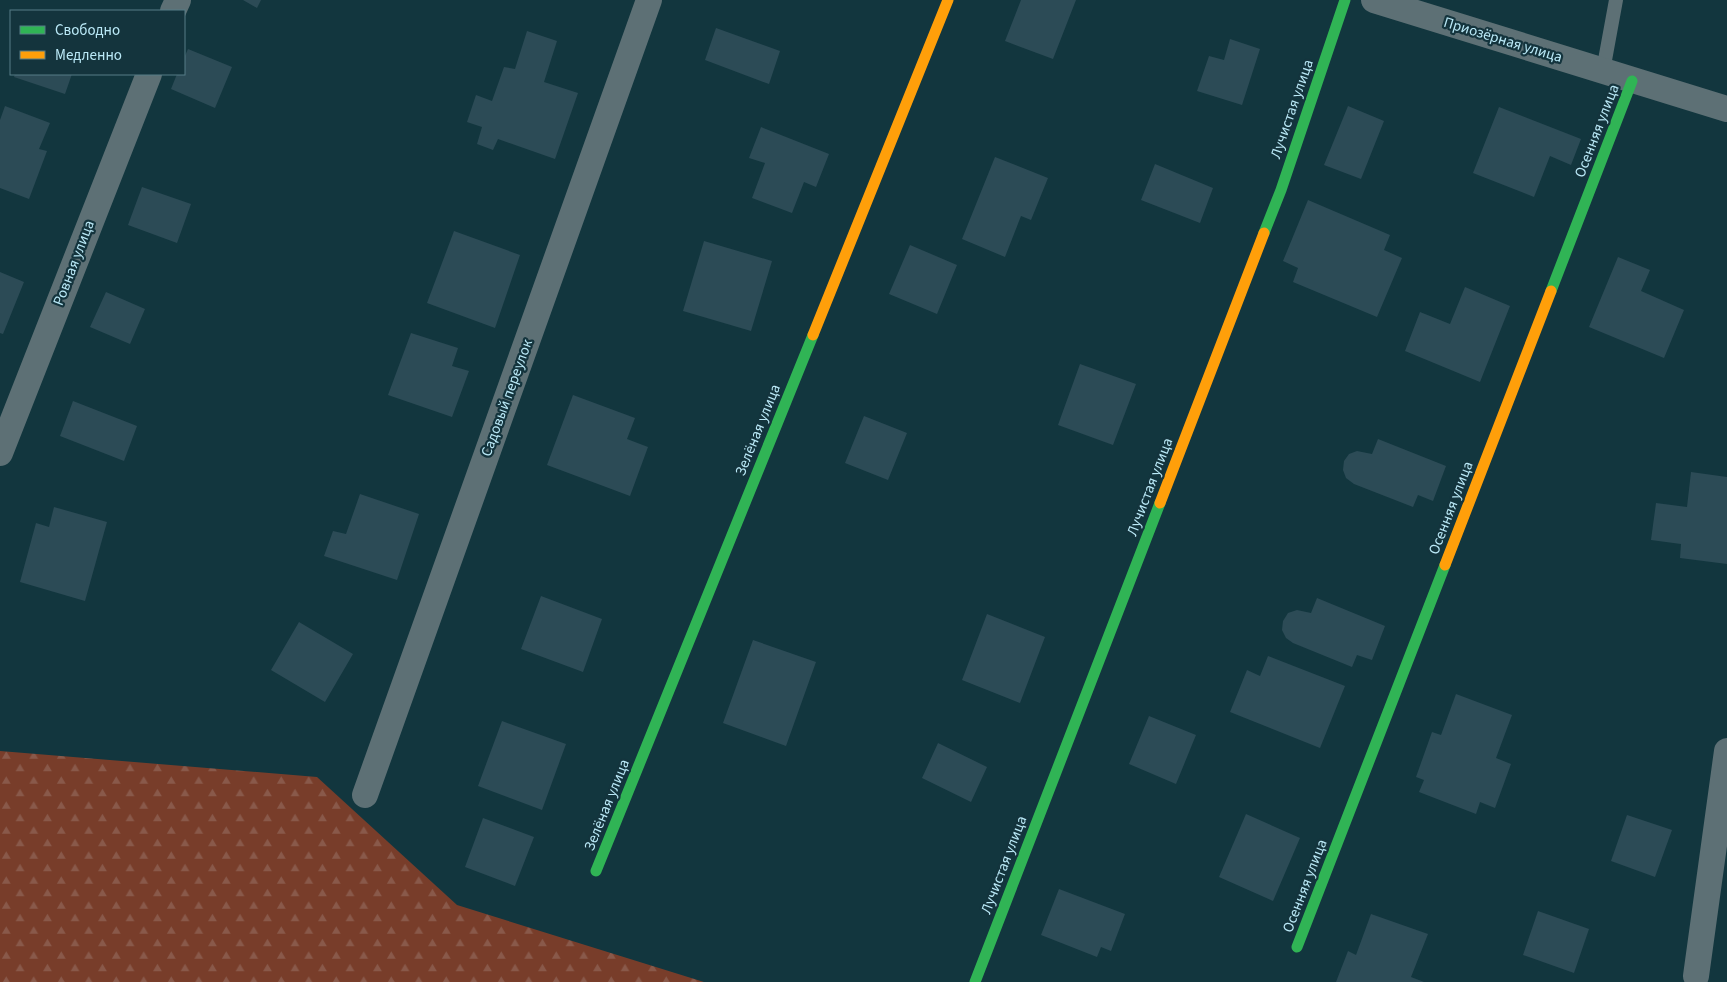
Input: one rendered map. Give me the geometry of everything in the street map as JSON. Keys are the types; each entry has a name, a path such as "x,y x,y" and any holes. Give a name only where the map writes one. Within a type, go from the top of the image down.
{"street":[{"name":"Садовый переулок","path":"365,795 649,0"},
{"name":"Зелёная улица","path":"596,871 948,0"},
{"name":"Лучистая улица","path":"975,982 1280,190 1345,0"},
{"name":"Приозёрная улица","path":"1374,0 1727,109"},
{"name":"Ровная улица","path":"0,453 149,75"},
{"name":"Осенняя улица","path":"1298,947 1632,80"},
{"path":"1696,976 1727,751"}],"lane":[{"path":"1603,71 1616,0"}],"green space":[{"path":"0,751 317,777 457,905 704,982 0,982"}],"building":[{"path":"243,0 261,0 257,8"},
{"path":"1021,0 1076,0 1053,59 1005,41"},
{"path":"716,28 780,51 769,84 705,60"},
{"path":"527,31 557,41 544,82 578,93 555,159 498,139 493,150 477,144 482,127 467,122 476,95 492,101 504,67 515,69"},
{"path":"1230,39 1260,49 1242,105 1197,91 1209,56 1224,60"},
{"path":"188,49 232,67 215,108 171,89 177,75 185,75 185,56"},
{"path":"15,75 72,75 65,94 14,77"},
{"path":"5,106 50,123 39,149 47,151 29,199 0,188 0,120"},
{"path":"1348,106 1384,121 1361,179 1324,165"},
{"path":"1499,107 1581,139 1571,165 1550,156 1534,197 1473,173"},
{"path":"761,127 829,154 816,187 804,182 792,213 752,198 765,163 749,158"},
{"path":"995,157 1048,178 1031,220 1021,216 1005,257 962,239"},
{"path":"1155,164 1213,188 1200,223 1141,200"},
{"path":"142,187 191,204 177,243 128,225"},
{"path":"1308,200 1390,235 1384,250 1402,258 1377,317 1293,282 1298,268 1283,261"},
{"path":"454,231 520,255 495,328 427,303"},
{"path":"704,241 772,261 751,331 683,311"},
{"path":"910,245 957,265 937,314 889,294"},
{"path":"1618,257 1650,270 1641,291 1684,310 1664,358 1589,327"},
{"path":"0,272 24,282 3,334 0,333"},
{"path":"1465,287 1510,306 1480,382 1405,351 1420,312 1450,324"},
{"path":"106,292 145,309 130,344 90,327"},
{"path":"411,333 458,348 452,366 469,371 452,417 388,395"},
{"path":"1080,364 1136,384 1113,445 1058,425"},
{"path":"573,395 635,418 627,439 648,447 630,496 547,465"},
{"path":"73,401 137,426 124,461 60,436"},
{"path":"864,416 907,433 888,480 845,463"},
{"path":"1378,439 1446,466 1433,501 1418,495 1413,507 1354,484 1346,478 1343,470 1344,461 1349,454 1357,451 1372,454"},
{"path":"1691,472 1727,477 1727,564 1680,558 1681,544 1651,540 1656,503 1687,507"},
{"path":"360,494 419,514 397,580 324,556 333,531 346,534"},
{"path":"54,507 107,522 85,601 20,582 36,523 49,527"},
{"path":"541,596 602,619 583,672 521,649"},
{"path":"1317,598 1385,626 1372,660 1357,655 1352,667 1293,643 1286,638 1282,630 1283,621 1288,613 1297,610 1311,613"},
{"path":"987,614 1045,637 1020,703 962,680"},
{"path":"299,622 353,654 325,702 271,670"},
{"path":"753,640 816,662 786,746 723,723"},
{"path":"1268,656 1345,686 1320,748 1230,712 1247,670 1260,676"},
{"path":"1456,694 1512,715 1496,758 1511,764 1495,808 1480,802 1476,814 1419,792 1424,780 1416,777 1432,732 1441,735"},
{"path":"1149,716 1196,735 1176,784 1129,764"},
{"path":"502,721 566,744 542,810 478,786"},
{"path":"938,743 987,767 971,802 922,778"},
{"path":"1246,814 1300,838 1273,901 1219,877"},
{"path":"1627,815 1672,830 1655,877 1611,861"},
{"path":"483,818 534,837 515,886 465,867"},
{"path":"1059,889 1125,914 1111,951 1101,947 1097,957 1041,935"},
{"path":"1538,911 1589,929 1574,973 1523,955"},
{"path":"1371,914 1428,934 1411,977 1424,982 1336,982 1348,951 1356,955"}],"traffic: fast":[{"path":"1264,233 1281,190 1345,0"},
{"path":"1551,291 1632,81"},
{"path":"596,871 813,335"},
{"path":"975,982 1160,503"},
{"path":"1297,947 1445,565"}],"traffic: slow":[{"path":"813,335 948,0"},
{"path":"1160,503 1264,233"},
{"path":"1445,565 1551,291"}]}
